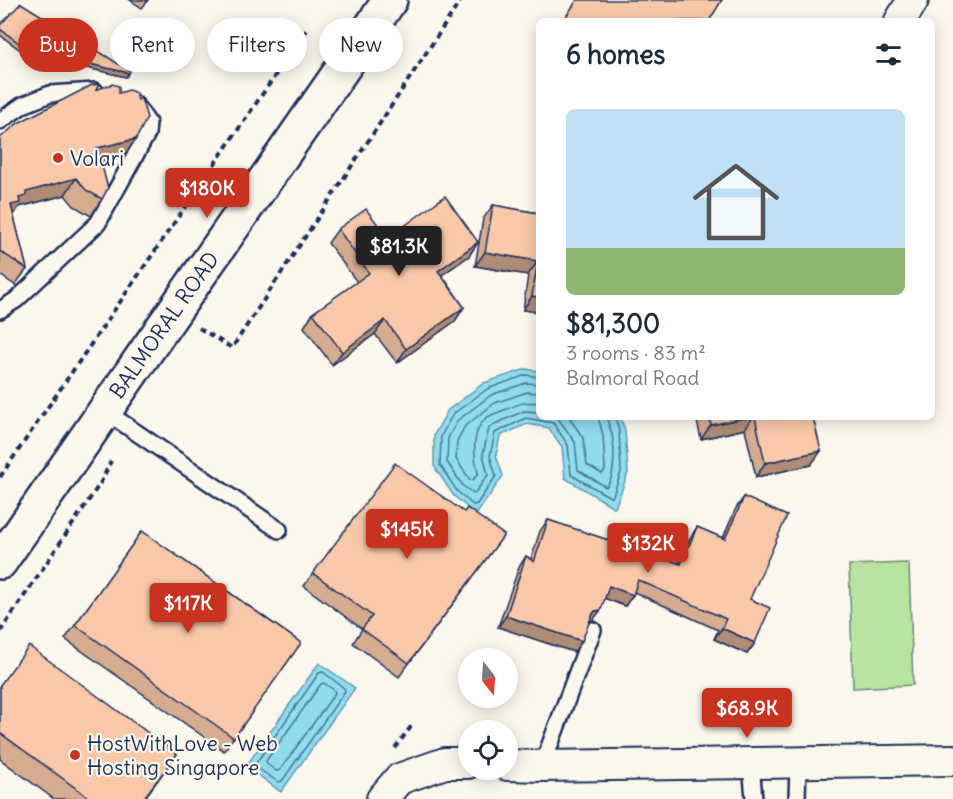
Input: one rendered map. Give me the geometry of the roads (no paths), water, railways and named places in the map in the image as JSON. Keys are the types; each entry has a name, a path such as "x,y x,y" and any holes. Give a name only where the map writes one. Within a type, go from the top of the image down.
{"street":[{"name":"BALMORAL ROAD","path":"0,562 117,418 390,0"},
{"path":"902,18 913,0"},
{"path":"518,765 953,760"},
{"path":"382,799 399,779 445,763 458,764"}],"lane":[{"path":"0,121 23,105 50,93 96,90 136,104 148,123 147,134 98,223 16,300 0,310"},
{"path":"117,418 279,530"},
{"path":"542,766 593,630"},
{"path":"797,799 798,762"},
{"path":"751,763 754,799"}],"water":[{"path":"526,369 536,371 536,420 621,420 625,430 628,473 615,508 565,478 562,447 549,428 527,424 500,436 496,455 503,476 476,515 453,495 434,466 434,435 448,410 484,383"},
{"path":"319,663 355,688 281,792 246,766"}],"place":[{"name":"Volari","path":"58,158"},
{"name":"HostWithLove - Web Hosting Singapore","path":"75,755"}]}
